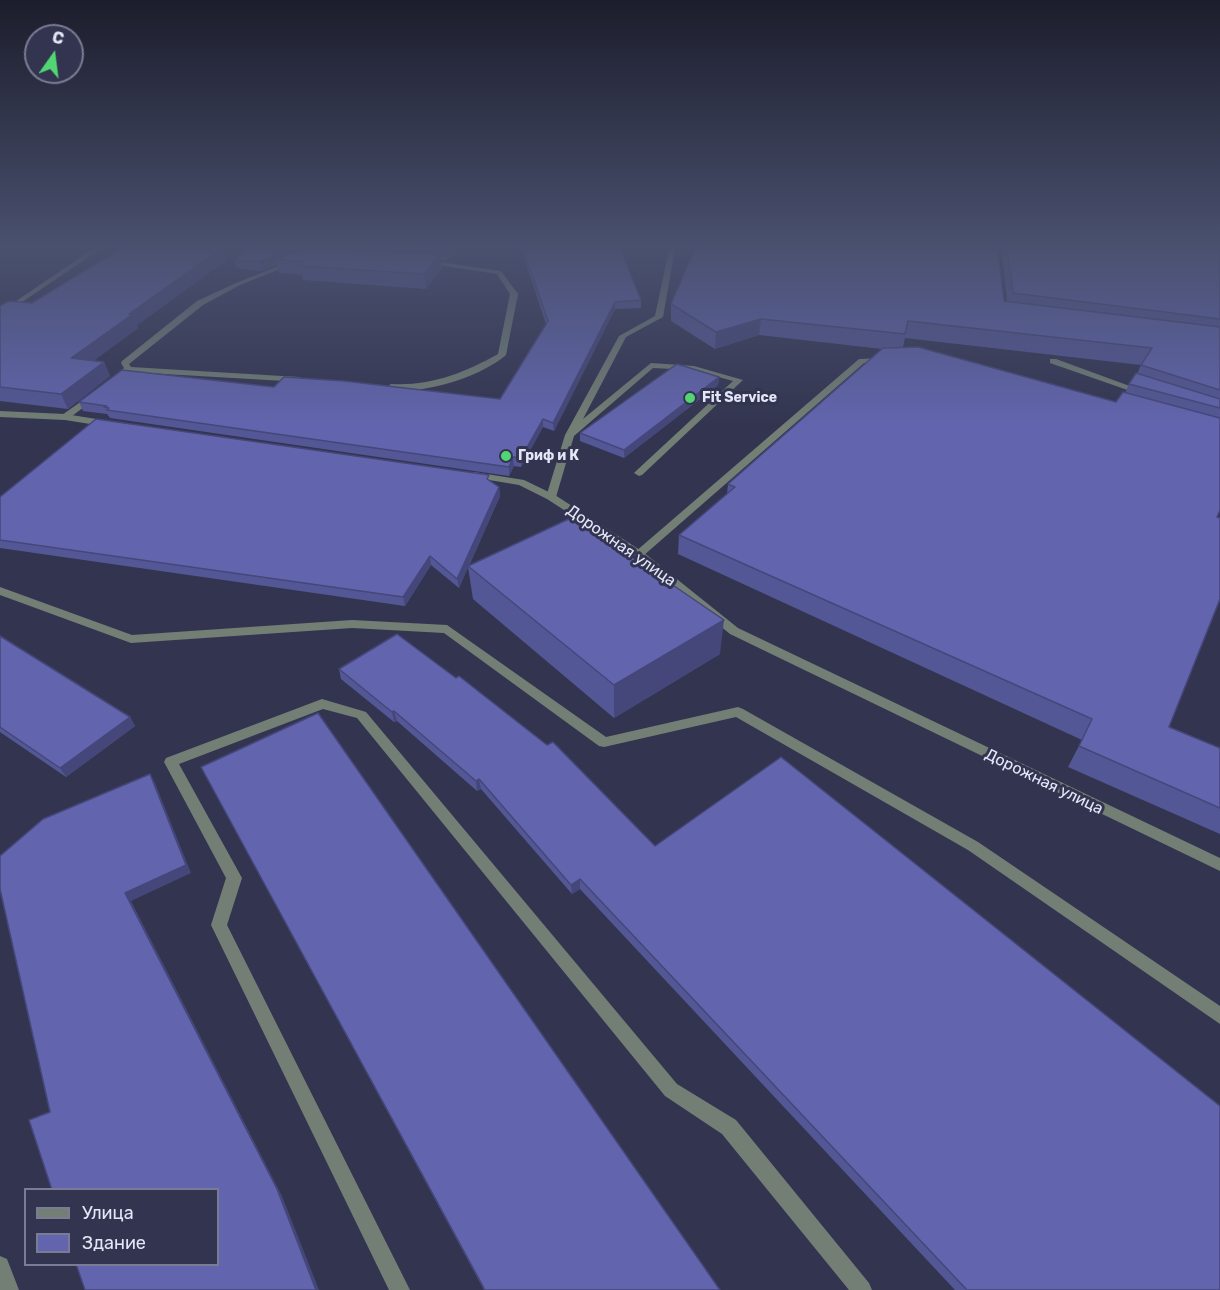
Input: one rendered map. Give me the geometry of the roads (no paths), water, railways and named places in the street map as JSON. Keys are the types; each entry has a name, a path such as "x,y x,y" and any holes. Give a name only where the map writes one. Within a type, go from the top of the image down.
{"street":[{"path":"0,315 13,306"},
{"path":"128,369 125,363 196,306"},
{"path":"377,386 411,389 469,374 502,355 512,306"},
{"path":"551,497 570,435 623,336 659,317 661,306"},
{"path":"639,554 862,360 892,360"},
{"path":"1053,361 1149,394"},
{"path":"570,435 651,365 694,368 739,380 639,473"},
{"path":"110,383 128,369 309,380"},
{"path":"65,417 101,390"},
{"path":"0,414 65,417 123,426"},
{"name":"Дорожная улица","path":"462,473 520,482 551,497 639,554 734,631 1220,865"},
{"path":"0,591 131,639 352,624 447,629 604,742 738,712 973,846 1220,1016"},
{"path":"400,1290 219,925 234,878 171,762 322,704 361,716 671,1090 729,1127 862,1290"},
{"path":"0,1266 9,1290"}],"place":[{"name":"Fit Service","path":"690,398"},
{"name":"Гриф и К","path":"506,456"}]}
